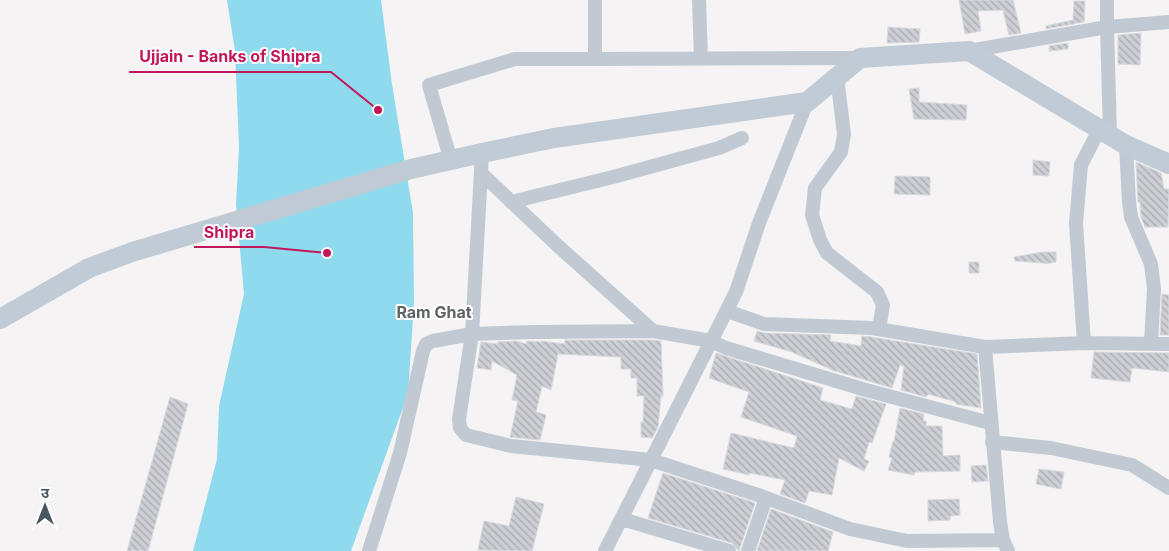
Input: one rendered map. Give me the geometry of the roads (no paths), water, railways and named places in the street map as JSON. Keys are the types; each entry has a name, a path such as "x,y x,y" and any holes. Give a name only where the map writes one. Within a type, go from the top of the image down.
{"main road":[{"path":"0,319 89,268 132,252 411,169 554,138 807,102 860,58 969,51 1112,136 1169,164"}],"street":[{"path":"595,0 595,59"},
{"path":"699,0 701,59"},
{"path":"1107,0 1112,136 1132,217 1151,264 1154,289 1151,343"},
{"path":"969,51 1107,27 1169,22"},
{"path":"451,161 429,85 515,59 860,58"},
{"path":"837,77 844,134 841,152 814,188 812,215 820,240 827,253 878,292 883,305 879,329"},
{"path":"605,551 736,292 759,223 807,102"},
{"path":"1084,343 1076,223 1081,165 1112,136"},
{"path":"511,202 632,172 718,148 742,138"},
{"path":"482,153 472,334 459,419 460,428 466,435 511,446 652,460 766,498 850,529 908,541 1006,545 1000,522 990,423 985,346"},
{"path":"481,173 653,331"},
{"path":"726,311 764,324 879,329 985,346 1084,343 1169,344"},
{"path":"370,551 400,453 426,344 433,341 472,334 653,331 711,341 726,348 847,385 990,423"},
{"path":"992,442 1051,448 1132,465 1169,488"},
{"path":"748,551 766,498"},
{"path":"622,519 729,551"}],"water":[{"path":"227,0 381,0 392,84 413,213 414,303 408,394 351,551 193,551 217,459 219,406 244,294 236,205 239,148 235,51"}],"place":[{"name":"Ujjain - Banks of Shipra","path":"378,110"},
{"name":"Shipra","path":"327,253"}],"district":[{"name":"Ram Ghat","path":"434,312"}]}
